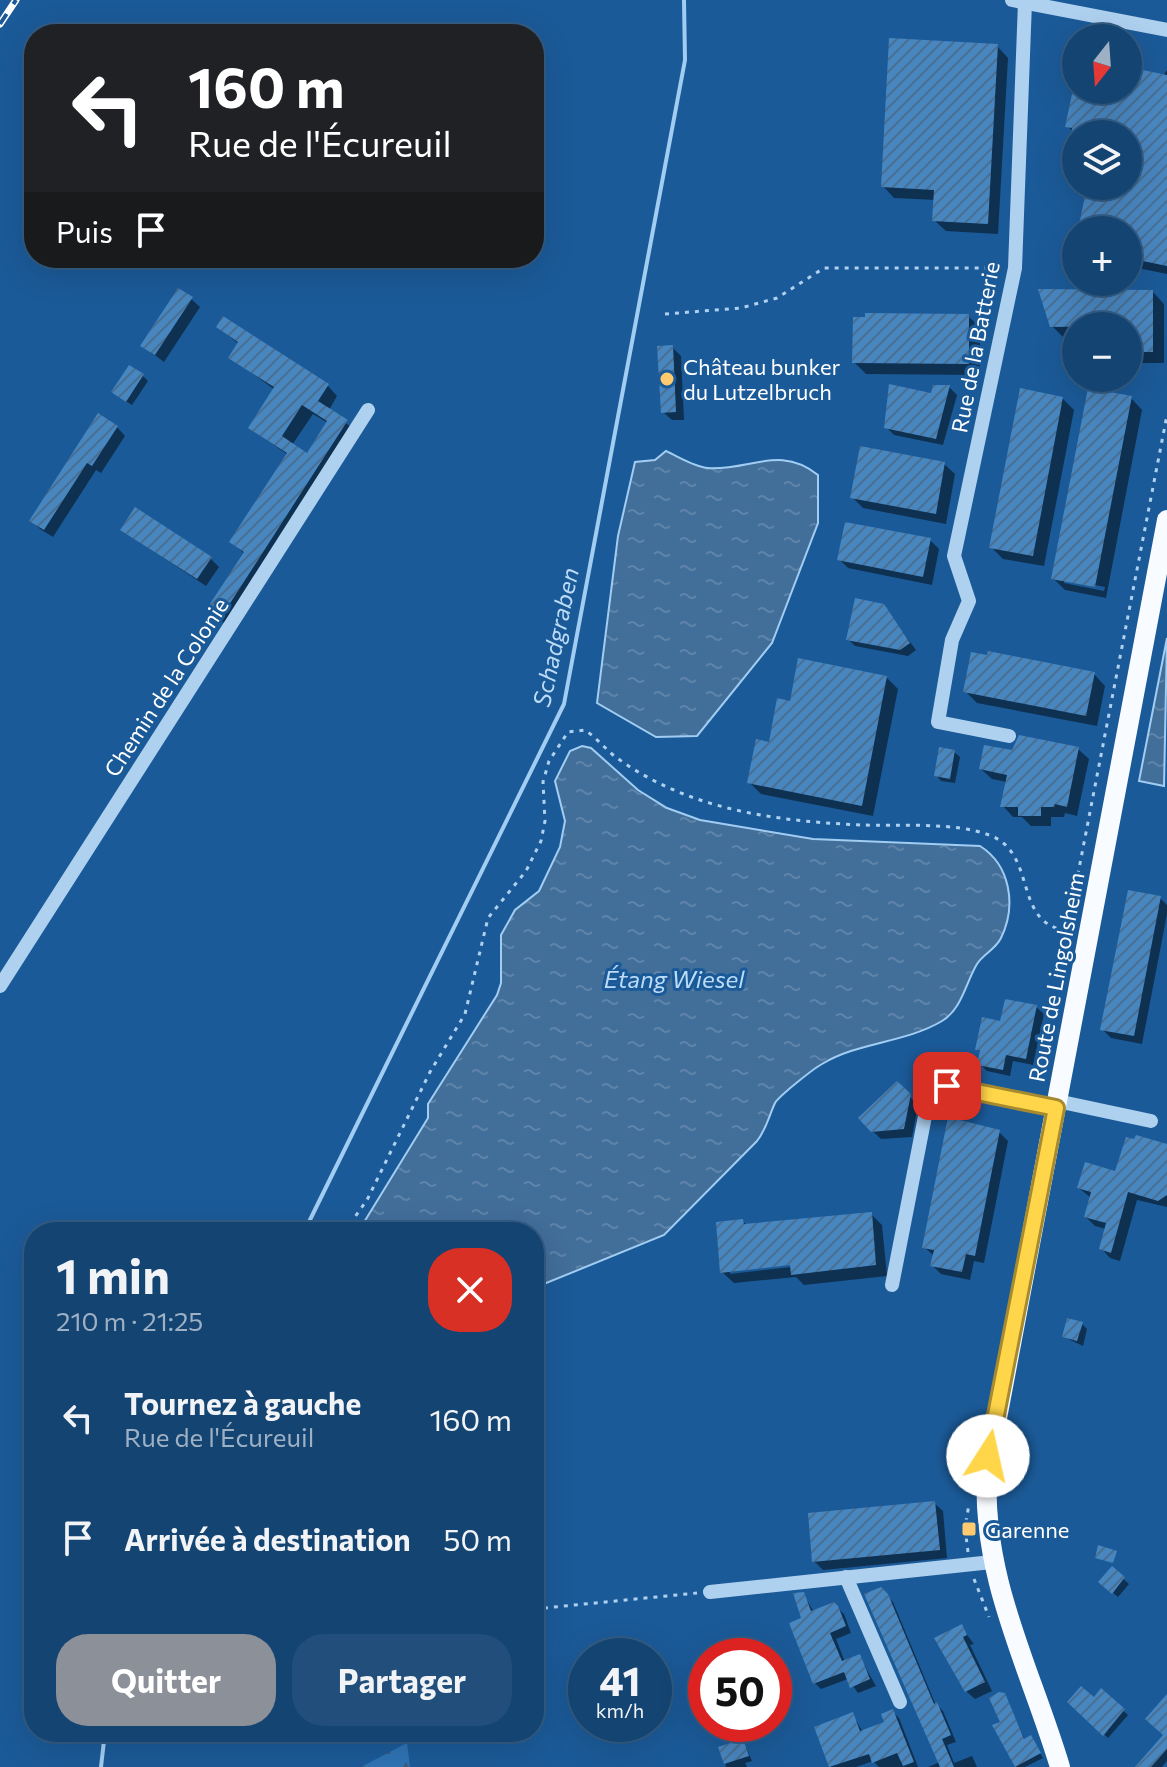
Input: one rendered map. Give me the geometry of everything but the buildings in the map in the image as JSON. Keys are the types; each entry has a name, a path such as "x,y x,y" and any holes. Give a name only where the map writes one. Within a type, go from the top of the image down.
{"main road":[{"name":"Route de Lingolsheim","path":"1064,1766 1013,1639 992,1562 985,1505 988,1456 1167,520"}],"street":[{"name":"Rue de la Batterie","path":"1009,736 938,722 952,640 969,601 954,556 1015,268 1018,1 1167,30"},
{"name":"Chemin de la Colonie","path":"0,986 368,410"},
{"path":"892,1285 928,1101 935,1089 947,1086 1151,1121"},
{"path":"710,1592 992,1562"},
{"path":"846,1577 900,1702"}],"path":[{"path":"665,314 741,308 777,298 824,268 1015,268"},
{"path":"351,1222 367,1200 430,1072 465,1014 488,918 534,859 545,821 543,782 549,761 568,732 585,730 618,759 706,805 834,824 987,834 1013,854 1032,905 1045,925 1089,934"},
{"path":"544,1608 710,1592"}],"green space":[{"path":"407,1743 410,1767 361,1767"}],"water":[{"path":"666,451 708,468 777,460 791,461 818,475 818,523 772,643 697,736 656,737 597,703 618,536 635,462 655,460"},
{"path":"1167,638 1164,786 1139,781"},
{"name":"Étang Wiesel","path":"582,746 591,748 638,790 667,808 700,820 813,839 980,846 990,854 1004,875 1009,912 1001,938 977,964 949,1016 913,1034 851,1051 818,1067 775,1103 757,1141 664,1235 544,1284 544,1222 364,1222 428,1118 428,1104 497,995 501,983 501,935 515,910 539,891 560,847 565,821 555,781 570,751"}],"waterway":[{"name":"Schadgraben","path":"309,1222 564,704 685,60 684,0"},
{"name":"Schadgraben","path":"101,1767 104,1742"}],"railway":[{"path":"0,24 16,0"}],"place":[{"name":"Château bunker du Lutzelbruch","path":"667,379"},
{"name":"Garenne","path":"969,1529"}],"route":[{"path":"947,1086 1056,1108 988,1456"}]}
